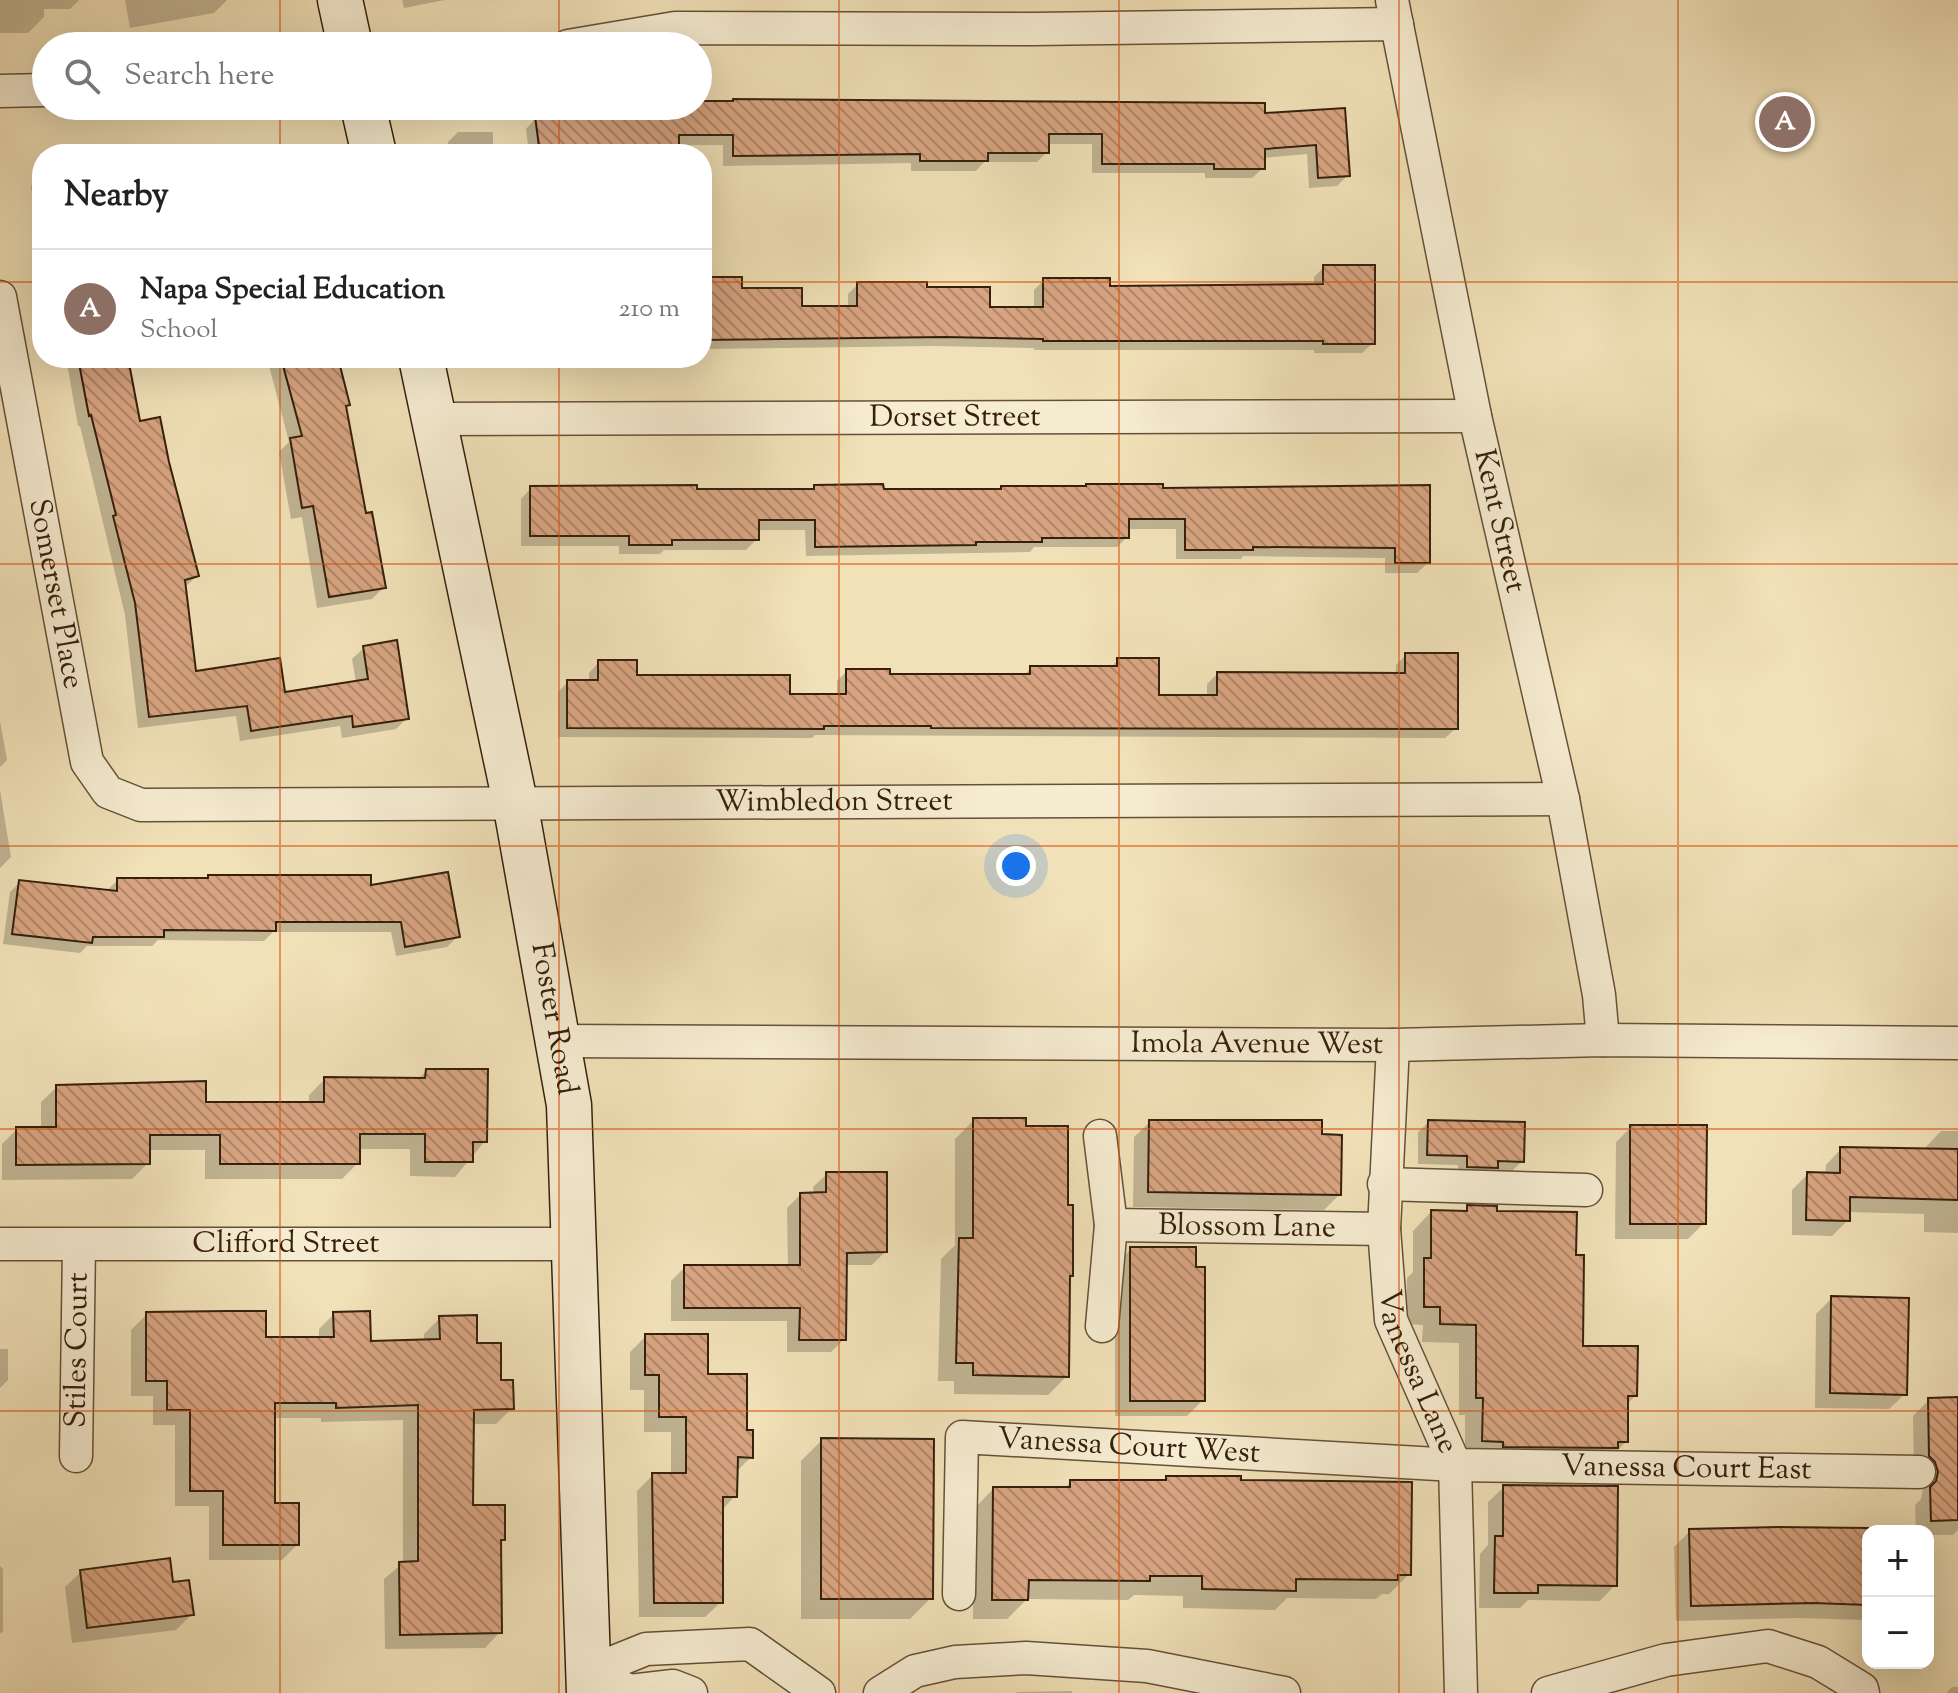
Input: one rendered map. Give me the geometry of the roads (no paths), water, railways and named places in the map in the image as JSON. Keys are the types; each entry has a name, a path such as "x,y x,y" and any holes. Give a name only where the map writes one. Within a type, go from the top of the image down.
{"street":[{"path":"340,0 347,32"},
{"path":"651,32 675,28 1034,29 1395,12"},
{"name":"Kent Street","path":"1395,12 1475,416 1563,799 1599,995 1603,1040"},
{"path":"0,91 32,90"},
{"path":"366,120 372,144"},
{"name":"Somerset Place","path":"0,297 80,732 87,762 108,792"},
{"name":"Foster Road","path":"423,368 515,802 569,1105 589,1683"},
{"name":"Dorset Street","path":"435,419 1475,416"},
{"name":"Wimbledon Street","path":"108,792 141,805 1563,799"},
{"name":"Imola Avenue West","path":"557,1041 1393,1045 1603,1040 1958,1043"},
{"name":"Vanessa Lane","path":"1393,1045 1384,1184 1391,1320 1455,1465 1461,1693"},
{"path":"1100,1136 1111,1225 1102,1326"},
{"path":"1384,1184 1586,1190"},
{"name":"Blossom Lane","path":"1111,1225 1384,1229"},
{"name":"Clifford Street","path":"0,1244 574,1244"},
{"name":"Stiles Court","path":"76,1456 79,1245"},
{"name":"Vanessa Court West","path":"959,1594 962,1437 1455,1465"},
{"name":"Vanessa Court East","path":"1455,1465 1919,1472"},
{"path":"589,1683 646,1649 750,1644 819,1693"},
{"path":"1548,1693 1666,1660 1768,1646 1818,1662 1862,1689 1863,1693"},
{"path":"880,1693 915,1671 955,1662 1026,1658 1147,1666 1284,1693"},
{"path":"589,1683 630,1691 673,1686 691,1693"}],"place":[{"name":"Napa Special Education","path":"1785,122"}]}
